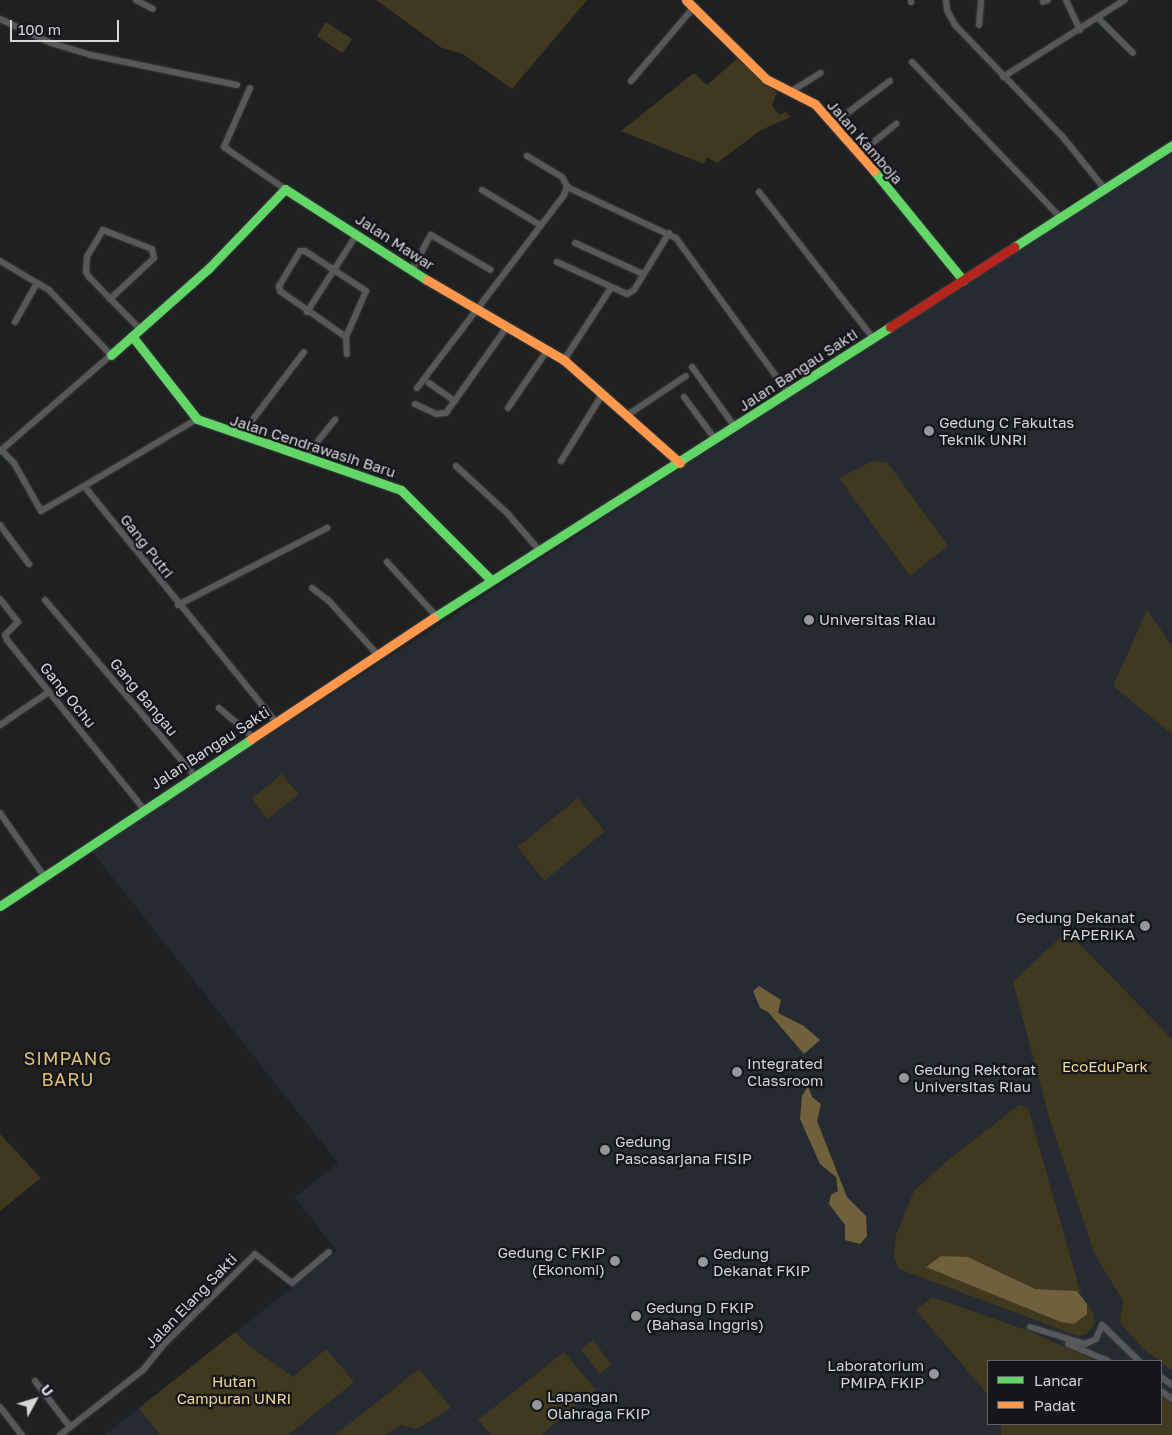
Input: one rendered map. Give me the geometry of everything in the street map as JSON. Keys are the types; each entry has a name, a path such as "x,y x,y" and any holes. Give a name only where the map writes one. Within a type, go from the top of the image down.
{"street":[{"path":"136,0 152,9"},
{"name":"Jalan Kamboja","path":"686,0 753,68 789,93 815,104 834,123 963,280"},
{"path":"946,0 947,10 956,25 1003,77 1062,136 1104,188"},
{"path":"979,25 981,0"},
{"path":"1066,0 1080,30"},
{"path":"1003,77 1125,0"},
{"path":"631,81 694,7"},
{"path":"1098,18 1133,53"},
{"path":"0,19 51,43 91,56 237,85"},
{"path":"912,62 1060,217"},
{"path":"789,93 821,73"},
{"path":"834,123 890,81"},
{"path":"132,336 197,419 41,511 14,463 0,450 208,269 285,189 224,147 250,88"},
{"path":"859,154 896,124"},
{"name":"Jalan Bangau Sakti","path":"0,906 143,808 377,654 491,580 788,394 1172,145"},
{"path":"527,156 562,177 567,187 669,233 695,263 788,394"},
{"path":"417,388 567,187"},
{"name":"Jalan Mawar","path":"285,189 474,310 548,349 564,360 680,463"},
{"path":"482,190 540,225"},
{"path":"759,192 873,338"},
{"path":"110,299 154,258 152,249 103,230 87,257 85,270 110,299 140,329"},
{"path":"557,262 611,288 630,294 669,233"},
{"path":"307,312 357,234"},
{"path":"412,270 432,235 491,270"},
{"path":"575,243 642,274"},
{"path":"346,337 307,312 279,289 296,254 305,251 334,268 366,291 346,337 347,354"},
{"path":"0,261 37,283 62,302 111,355"},
{"path":"14,322 37,283"},
{"path":"564,360 611,288"},
{"path":"415,404 443,416 507,327"},
{"path":"508,408 548,349"},
{"path":"241,435 304,352"},
{"path":"692,367 735,427"},
{"path":"626,416 686,376"},
{"path":"430,383 455,401"},
{"path":"561,462 602,395"},
{"path":"684,397 715,439"},
{"name":"Jalan Cendrawasih Baru","path":"197,419 401,490 491,580"},
{"path":"305,457 335,420"},
{"path":"456,466 507,514 539,550"},
{"name":"Gang Putri","path":"84,486 178,605 275,722"},
{"path":"0,525 29,564"},
{"path":"178,605 327,528"},
{"path":"387,562 436,616"},
{"path":"312,588 328,600 377,654"},
{"name":"Gang Ochu","path":"0,599 18,622 5,635 7,640 143,808"},
{"name":"Gang Bangau","path":"45,600 194,775"},
{"path":"0,725 49,692"},
{"path":"219,708 252,736"},
{"path":"0,813 44,876"},
{"name":"Jalan Elang Sakti","path":"70,1427 143,1370 163,1345 255,1254 292,1283 329,1252"},
{"path":"1106,1360 1030,1327 1085,1344 1096,1339 1102,1325 1138,1360"},
{"path":"35,1381 70,1427 60,1435"},
{"path":"0,1407 22,1435"}],"shaded area":[{"name":"Universitas Riau","path":"1172,150 1172,1435 105,1435 337,1252 295,1197 338,1163 91,850"},
{"path":"759,986 781,1000 778,1013 804,1026 820,1040 804,1054 768,1012 760,1008 753,991"},
{"path":"808,1086 812,1097 821,1104 817,1121 847,1197 866,1216 867,1236 860,1244 845,1240 845,1225 829,1204 831,1195 838,1191 836,1177 820,1164 800,1119 802,1096"},
{"path":"941,1256 968,1257 1035,1289 1077,1291 1087,1304 1087,1314 1074,1324 1061,1322 926,1267"}],"green space":[{"path":"376,0 587,0 512,89 463,54 442,48"},
{"path":"326,22 352,39 343,53 317,36"},
{"path":"738,58 777,93 772,105 779,115 786,112 791,117 761,130 717,163 707,157 704,164 621,131 694,73 707,85"},
{"path":"873,461 887,462 948,546 910,576 839,478"},
{"path":"1147,610 1172,646 1172,734 1113,686"},
{"path":"282,774 298,794 268,819 252,799"},
{"path":"578,798 605,831 544,881 517,847"},
{"name":"EcoEduPark","path":"1067,931 1172,1039 1172,1370 1162,1363 1162,1360 1158,1360 1146,1351 1120,1323 1123,1301 1094,1253 1051,1124 1013,982"},
{"path":"1019,1105 1028,1108 1081,1294 1077,1291 1034,1289 968,1257 938,1260 926,1266 1061,1322 1087,1314 1087,1304 1093,1313 1095,1324 1086,1334 1078,1336 899,1269 894,1257 896,1235 914,1191 947,1161"},
{"path":"0,1134 41,1178 0,1211"},
{"path":"932,1297 1029,1331 1094,1360 987,1360 987,1394 916,1310"},
{"name":"Hutan Campuran UNRI","path":"235,1332 249,1346 293,1377 326,1349 354,1382 288,1435 160,1435 139,1408"},
{"path":"593,1340 612,1365 600,1374 581,1349"},
{"name":"Lapangan Olahraga FKIP","path":"564,1352 596,1390 541,1435 491,1435 478,1420"},
{"path":"419,1369 451,1408 417,1429 401,1425 385,1435 335,1435"},
{"path":"1162,1397 1172,1404 1172,1435 1001,1435 1001,1425 1162,1425"}],"traffic: fast":[{"path":"1014,247 1172,145"},
{"path":"874,171 963,280"},
{"path":"111,355 208,269 285,189 427,280"},
{"path":"433,618 890,327"},
{"path":"132,336 197,419 401,490 491,580"},
{"path":"0,906 251,739"}],"traffic: slow":[{"path":"686,0 766,79 815,104 874,171"},
{"path":"427,280 564,360 680,463"},
{"path":"251,739 433,618"}],"traffic: jam":[{"path":"890,327 1014,247"}],"place":[{"name":"Gedung C Fakultas Teknik UNRI","path":"929,431"},
{"name":"Universitas Riau","path":"809,620"},
{"name":"Gedung Dekanat FAPERIKA","path":"1145,926"},
{"name":"Integrated Classroom","path":"737,1072"},
{"name":"Gedung Rektorat Universitas Riau","path":"904,1078"},
{"name":"Gedung Pascasarjana FISIP","path":"605,1150"},
{"name":"Gedung C FKIP (Ekonomi)","path":"615,1261"},
{"name":"Gedung Dekanat FKIP","path":"703,1262"},
{"name":"Gedung D FKIP (Bahasa Inggris)","path":"636,1316"},
{"name":"Laboratorium PMIPA FKIP","path":"934,1374"},
{"name":"Lapangan Olahraga FKIP","path":"537,1405"}],"district":[{"name":"SIMPANG BARU","path":"68,1069"}]}
